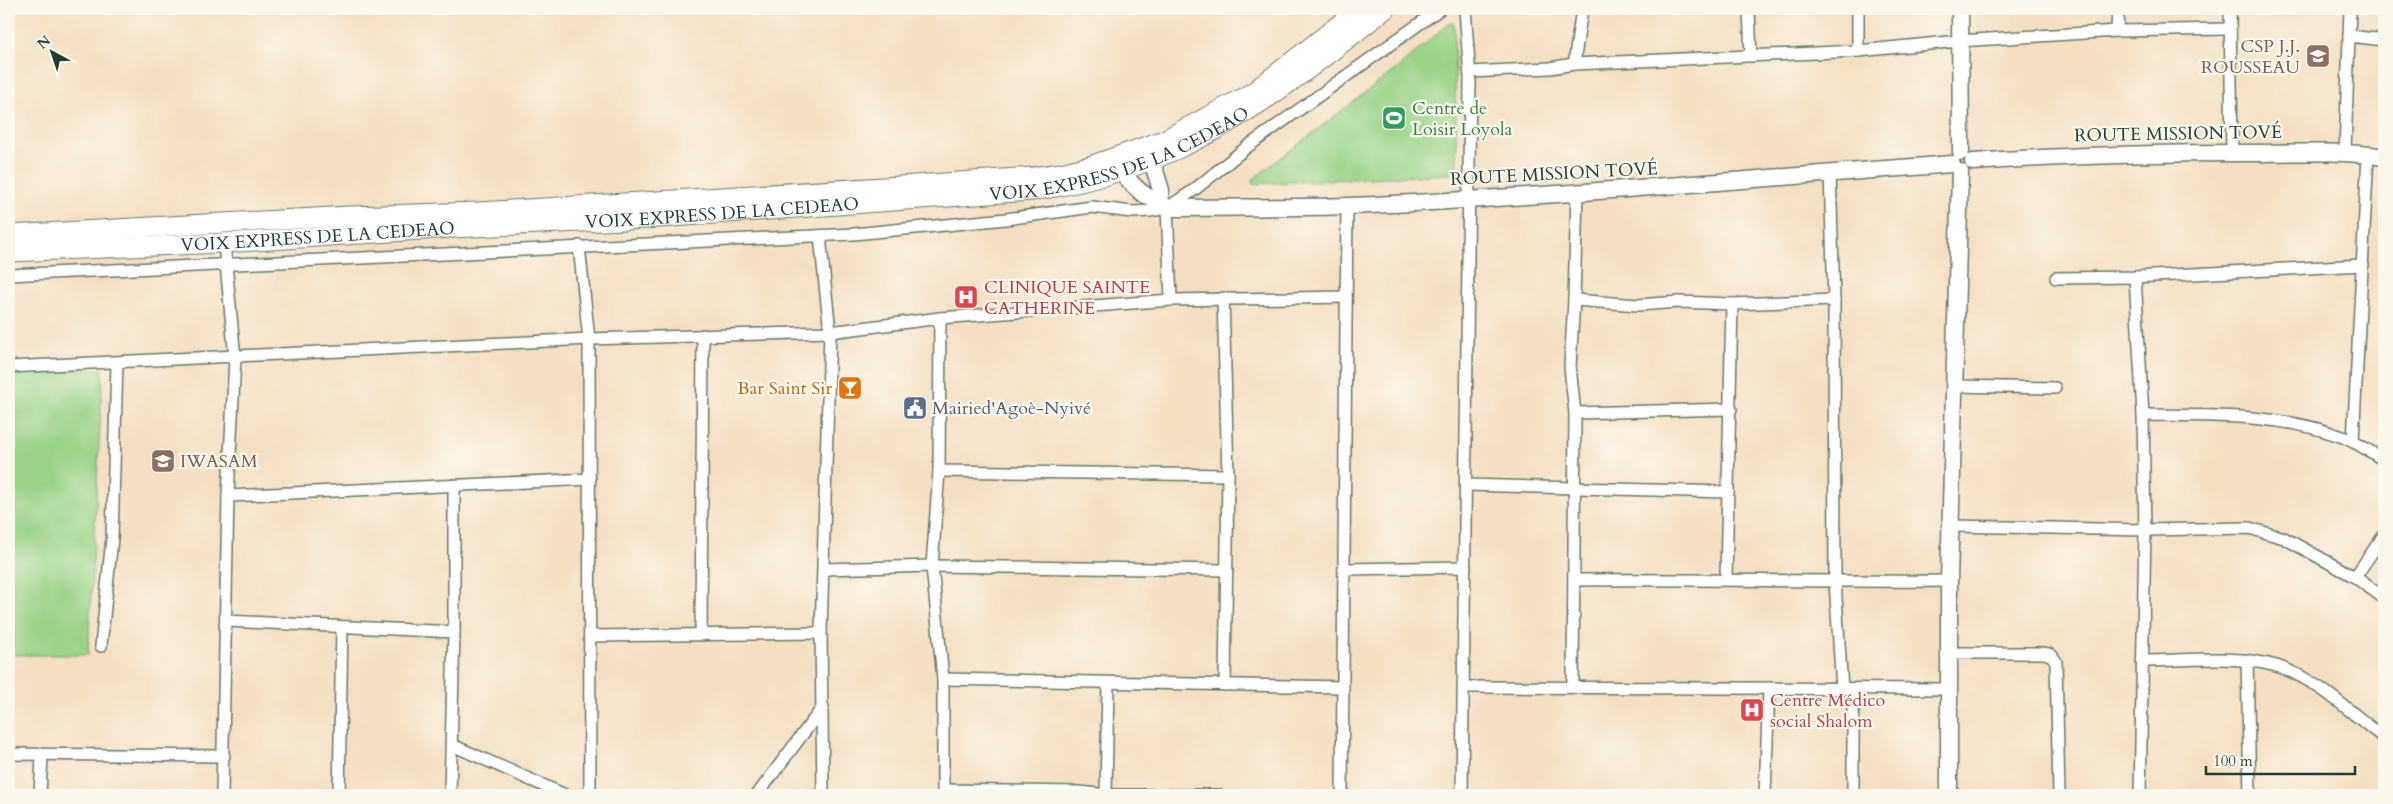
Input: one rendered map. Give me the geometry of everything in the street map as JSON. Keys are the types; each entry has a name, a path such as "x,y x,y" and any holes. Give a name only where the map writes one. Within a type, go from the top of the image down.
{"main road":[{"path":"9,235 349,216 719,205 1033,177 1090,166 1118,164 1252,93 1359,9"},
{"name":"VOIX EXPRESS DE LA CEDEAO","path":"1118,164 1152,161 1183,148 1248,112 1296,80 1384,9"},
{"name":"VOIX EXPRESS DE LA CEDEAO","path":"9,252 224,243 452,228 645,219 719,205"},
{"path":"128,228 128,247"}],"street":[{"path":"9,275 579,246 820,236 996,220 1092,207 1132,212 1163,205 1205,183 1247,147 1440,9"},
{"path":"1462,795 1467,199 1470,72 1465,9"},
{"path":"1574,64 1582,9"},
{"path":"1749,9 1751,56"},
{"path":"1858,9 1858,52"},
{"path":"1949,795 1949,581 1962,162 1960,9"},
{"path":"2117,31 2118,9"},
{"path":"2230,9 2228,29 2232,153"},
{"path":"2345,152 2350,9"},
{"path":"1470,72 1550,68 1574,64 1858,52 1959,41 2117,31 2228,29"},
{"path":"2349,36 2384,40"},
{"name":"ROUTE MISSION TOVÉ","path":"1163,205 1347,206 1697,185 1962,162 2101,155 2345,152 2384,157"},
{"path":"2353,441 2368,154"},
{"path":"1152,161 1161,190 1171,300"},
{"path":"1118,164 1149,199 1163,205"},
{"path":"1830,173 1834,300 1835,582 1847,689 1853,795"},
{"path":"1573,687 1576,488 1575,412 1570,367 1577,193"},
{"path":"1342,795 1347,206"},
{"path":"820,236 830,332 821,633 823,795"},
{"path":"222,795 228,496 235,358 224,243"},
{"path":"579,246 589,340 590,795"},
{"path":"2056,278 2135,277 2363,266"},
{"path":"2135,277 2143,414 2145,530 2140,795"},
{"path":"9,367 702,335 830,332 940,318 1171,300 1346,297"},
{"path":"1223,298 1228,475 1225,685"},
{"path":"1574,300 1638,305 1679,302 1732,304 1834,300"},
{"path":"1726,579 1732,304"},
{"path":"940,318 939,472 932,566 943,679 944,793 1080,792 1106,795 1219,795"},
{"path":"700,635 702,335"},
{"path":"101,646 112,538 117,363"},
{"path":"1955,386 2055,388"},
{"path":"1575,412 1731,409"},
{"path":"2143,414 2243,416 2310,428 2353,441 2384,460"},
{"path":"939,472 1228,475"},
{"path":"228,496 590,479"},
{"path":"450,795 454,632 454,485"},
{"path":"1466,485 1728,492"},
{"path":"1952,526 2256,530 2284,538 2355,577 2384,598"},
{"path":"2355,577 2384,535"},
{"path":"824,569 932,566 1227,570"},
{"path":"1344,569 1465,567"},
{"path":"1574,580 1949,581"},
{"path":"227,620 454,632"},
{"path":"339,795 342,627"},
{"path":"590,636 821,633"},
{"path":"1948,653 2049,653 2054,657 2056,662 2059,795"},
{"path":"2142,661 2247,660 2278,666 2300,676 2382,731"},
{"path":"2247,660 2250,795"},
{"path":"943,679 1343,687"},
{"path":"1106,795 1108,683"},
{"path":"1464,688 1949,689"},
{"path":"1765,795 1769,688"},
{"path":"757,795 823,707"},
{"path":"452,745 565,795"},
{"path":"9,754 42,756 224,756"},
{"path":"40,795 42,756"}],"green space":[{"name":"Centre de Loisir Loyola","path":"1449,23 1454,24 1457,170 1452,174 1253,184 1253,179 1400,66"},
{"path":"103,369 88,655 9,655 9,372"}],"place":[{"name":"CSP J.J. ROUSSEAU","path":"2318,56"},
{"name":"Centre de Loisir Loyola","path":"1394,118"},
{"name":"CLINIQUE SAINTE CATHERINE","path":"966,297"},
{"name":"Bar Saint Sir","path":"850,388"},
{"name":"Mairied'Agoè-Nyivé","path":"915,408"},
{"name":"IWASAM","path":"163,461"},
{"name":"Centre Médico social Shalom","path":"1752,710"}]}
